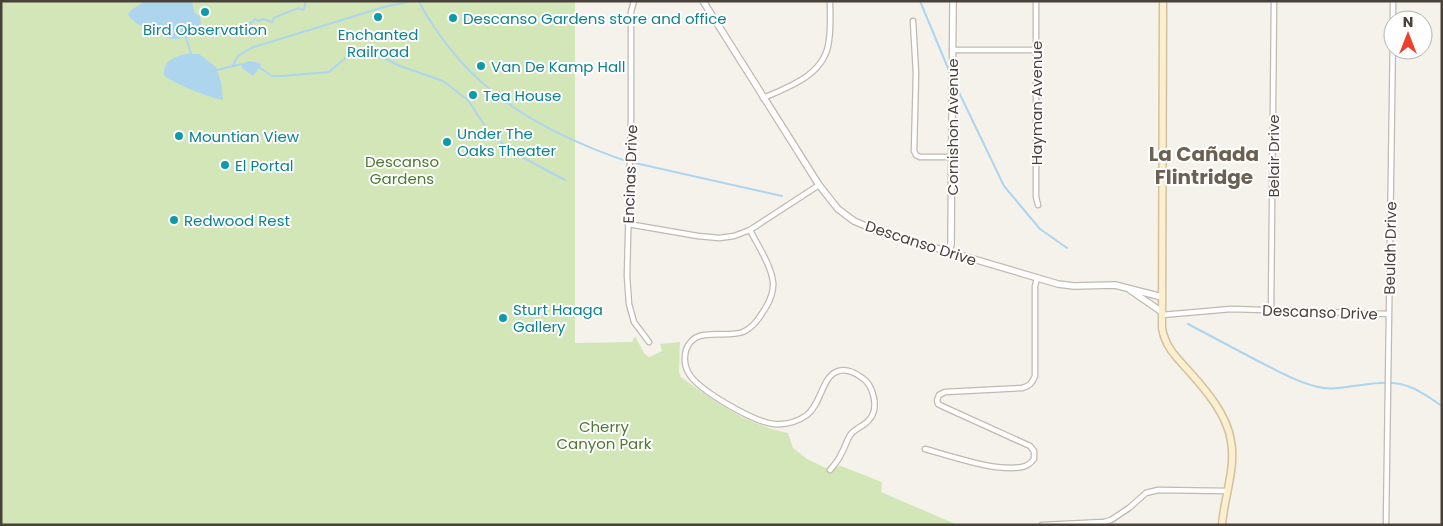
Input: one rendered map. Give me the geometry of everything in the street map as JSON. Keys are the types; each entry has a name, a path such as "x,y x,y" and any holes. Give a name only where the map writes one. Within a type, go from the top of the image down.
{"main road":[{"path":"1163,1 1162,314 1164,337 1170,350 1207,394 1225,422 1231,440 1232,466 1222,525"}],"street":[{"name":"Encinas Drive","path":"634,1 631,12 628,224 629,304 634,322 649,342"},
{"name":"Descanso Drive","path":"703,1 819,185 838,209 854,221 876,230 949,253 1065,286 1115,285 1162,297"},
{"path":"763,98 798,82 817,68 826,53 829,41 830,1"},
{"name":"Cornishon Avenue","path":"949,253 951,244 952,1"},
{"name":"Hayman Avenue","path":"1036,1 1036,197 1038,204"},
{"name":"Belair Drive","path":"1271,311 1274,1"},
{"path":"913,21 916,73 914,151 920,157 952,157"},
{"path":"952,50 1035,50"},
{"name":"Beulah Drive","path":"1386,525 1393,60"},
{"path":"628,224 698,236 719,238 734,236 750,230 819,185"},
{"path":"750,230 772,276 774,288 769,303 751,327 743,332 735,334 710,334 692,339 684,356 685,365 689,374 696,382 726,403 762,422 775,424 787,424 808,414 816,405 830,375 837,371 856,374 865,380 871,387 874,397 874,409 871,419 850,435 841,456 830,470"},
{"path":"925,449 986,465 1007,468 1023,467 1034,459 1034,451 1030,446 944,407 938,404 937,400 939,394 945,392 1029,386 1035,376 1035,286 1037,278"},
{"path":"1130,290 1162,314"},
{"name":"Descanso Drive","path":"1162,314 1231,309 1389,314"},
{"path":"1042,525 1112,522 1146,493 1165,490 1228,491"}],"green space":[{"path":"1,1 575,1 575,343 632,342 635,336 644,353 649,357 662,351 660,344 680,342 679,372 681,377 718,403 758,424 788,433 793,448 807,459 826,468 841,466 882,482 881,492 958,525 1,525"}],"water":[{"path":"145,1 192,2 195,13 200,16 201,25 198,32 173,39 164,36 156,30 138,24 128,15 130,11"},
{"path":"186,54 199,54 216,67 221,82 223,100 193,90 164,76 165,67 170,60"},
{"path":"249,61 260,63 261,65 253,76 242,68 242,64"}],"waterway":[{"path":"242,30 255,19 272,22 274,18 286,13 299,8 302,10 306,1"},
{"path":"419,1 439,34 477,78 499,96 546,127 598,151 626,161 782,196"},
{"path":"920,1 950,73"},
{"path":"233,65 238,56 251,48 384,7 407,2"},
{"path":"186,37 191,54"},
{"path":"259,67 272,76 329,72 355,52 380,56 400,66 443,81 468,100 490,134 518,155 565,180"},
{"path":"217,70 242,64"},
{"path":"955,84 1004,186 1040,229 1067,248"},
{"path":"1188,324 1279,372 1310,385 1331,389 1380,383 1400,384 1419,391 1442,406"}],"place":[{"name":"Bird Observation","path":"205,12"},
{"name":"Enchanted Railroad","path":"378,17"},
{"name":"Descanso Gardens store and office","path":"453,18"},
{"name":"Van De Kamp Hall","path":"481,66"},
{"name":"Tea House","path":"473,95"},
{"name":"Mountian View","path":"179,136"},
{"name":"Under The Oaks Theater","path":"447,142"},
{"name":"El Portal","path":"225,165"},
{"name":"Redwood Rest","path":"174,220"},
{"name":"Sturt Haaga Gallery","path":"503,318"}],"district":[{"name":"La Cañada Flintridge","path":"1204,166"}],"park label":[{"name":"Descanso Gardens","path":"402,170"},
{"name":"Cherry Canyon Park","path":"604,434"}]}
